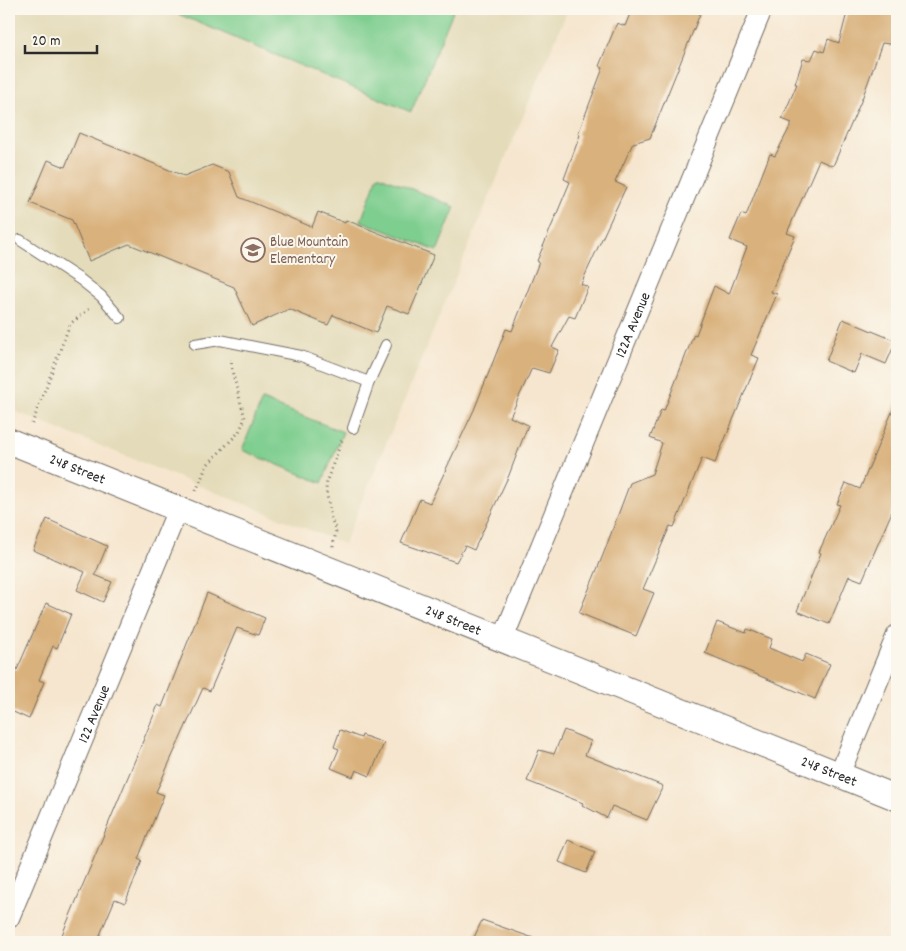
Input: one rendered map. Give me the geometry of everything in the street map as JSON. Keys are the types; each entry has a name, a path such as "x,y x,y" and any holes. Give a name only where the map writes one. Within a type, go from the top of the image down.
{"street":[{"name":"122A Avenue","path":"502,641 762,9"},
{"name":"248 Street","path":"9,442 187,500 502,641 897,798"},
{"name":"122 Avenue","path":"9,918 187,500"},
{"path":"839,775 897,635"}],"lane":[{"path":"20,240 81,280 104,299 120,318"},
{"path":"195,344 220,340 301,356 369,382"},
{"path":"352,428 369,382 386,345"}],"path":[{"path":"32,425 70,324 104,299"},
{"path":"187,500 207,465 236,437 242,428 245,418 232,371 227,342"},
{"path":"332,555 336,532 331,518 326,490 327,480 346,430 352,428"}],"shaded area":[{"path":"9,9 568,9 344,544 9,409"}],"green space":[{"path":"166,9 454,9 411,112"},
{"path":"378,175 455,207 437,251 361,221"},
{"path":"262,400 343,432 322,483 242,450"}],"building":[{"path":"632,9 702,9 650,138 633,143 615,182 626,187 581,284 588,287 575,318 569,316 552,347 559,350 549,373 532,368 510,417 528,425 509,475 474,550 465,546 456,562 401,543 420,499 430,503 474,410 506,329 512,331 539,262 537,261 570,182 564,179 580,135 578,134 603,68 599,66 617,23 625,26"},
{"path":"848,9 897,9 897,45 882,43 862,99 833,166 819,160 787,233 795,236 771,292 777,294 751,355 759,358 715,463 702,458 674,527 670,526 643,589 654,593 636,636 579,613 630,483 652,474 662,443 650,438 661,410 664,411 694,334 696,335 714,286 729,294 747,247 730,240 741,214 746,216 770,154 775,156 792,123 782,119 797,84 795,84 803,59 811,60 816,49 824,52 828,39 839,43"},
{"path":"79,133 184,176 212,165 229,172 239,197 312,227 318,212 345,223 346,220 434,255 409,314 387,306 376,333 333,315 328,325 289,309 252,326 234,287 129,244 89,261 72,220 30,203 48,160 65,167"},
{"path":"843,319 896,341 886,364 862,354 854,373 826,361"},
{"path":"897,400 897,500 862,581 849,576 829,624 797,611 821,553 819,552 840,505 837,504 846,483 860,489"},
{"path":"47,519 107,546 95,575 112,582 103,602 77,590 85,572 33,550"},
{"path":"207,593 265,618 258,635 237,628 210,691 203,688 156,792 164,795 138,859 142,861 125,903 115,899 97,942 59,942 158,705 162,707"},
{"path":"46,603 71,614 57,648 53,646 39,680 44,682 29,719 9,710 9,666 17,670"},
{"path":"717,622 746,633 747,629 772,639 769,648 802,662 806,654 830,664 815,699 705,653"},
{"path":"340,730 361,738 362,735 384,743 370,776 356,770 353,777 331,768 339,749 334,747"},
{"path":"564,730 591,741 585,755 663,786 647,820 612,806 607,818 582,805 583,803 527,781 539,750 554,754"},
{"path":"568,840 595,852 586,873 559,862"},
{"path":"482,920 536,939 535,942 472,942"}],"place":[{"name":"Blue Mountain Elementary","path":"253,250"}]}
